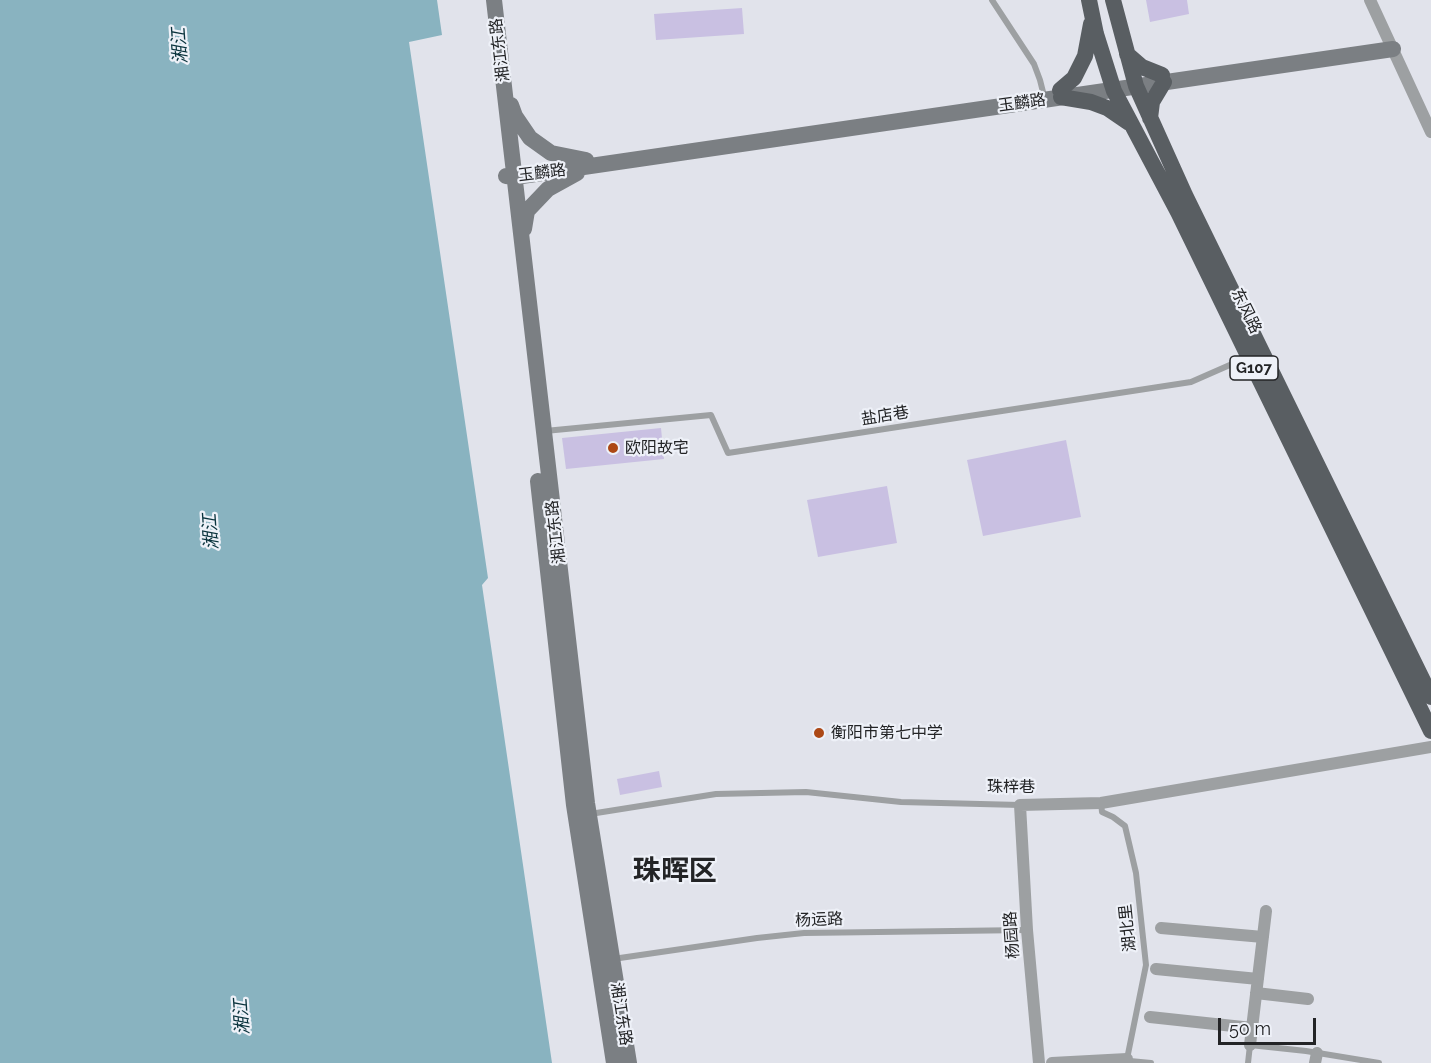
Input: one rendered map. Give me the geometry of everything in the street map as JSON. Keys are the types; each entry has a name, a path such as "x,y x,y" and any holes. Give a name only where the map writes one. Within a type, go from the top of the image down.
{"highway":[{"name":"东风路","path":"1089,0 1096,34 1112,86 1178,212 1431,731"},
{"name":"东风路","path":"1113,0 1135,83 1185,195 1431,697"},
{"path":"1093,17 1085,56 1074,78 1060,94 1107,108 1132,125"},
{"path":"1127,54 1142,67 1163,78 1152,102 1150,118"}],"main road":[{"name":"湘江东路","path":"485,0 522,238 589,814 629,1063"},
{"name":"湘江东路","path":"494,0 574,805 614,1063"},
{"name":"玉麟路","path":"588,163 1391,45"},
{"path":"504,88 515,116 530,138 551,153 588,163"},
{"name":"玉麟路","path":"511,175 1043,92 1060,94"},
{"path":"522,238 527,211 548,189 588,163"}],"street":[{"path":"1370,0 1431,132"},
{"name":"珠梓巷","path":"1020,805 1101,803 1431,747"},
{"name":"杨园路","path":"1020,805 1039,1063"},
{"path":"1250,1045 1266,911"},
{"path":"1161,927 1263,937"},
{"path":"1156,969 1258,979"},
{"path":"1256,993 1308,999"},
{"path":"1150,1017 1252,1028"},
{"path":"1052,1063 1128,1061"}],"lane":[{"path":"992,0 1034,64 1043,92"},
{"name":"盐店巷","path":"544,431 711,415 728,453 1191,382 1249,357"},
{"name":"珠梓巷","path":"589,814 716,794 806,792 901,802 1020,805"},
{"name":"湖北里","path":"1101,803 1102,812 1125,826 1136,873 1146,966 1128,1061"},
{"name":"杨运路","path":"612,959 804,933 1028,930"},
{"path":"1248,1063 1250,1045 1316,1058 1378,1063"},
{"path":"1128,1061 1151,1063"}],"water":[{"name":"湘江","path":"0,0 437,0 442,35 409,42 488,578 482,585 552,1063 0,1063"}],"building":[{"path":"1146,0 1187,0 1189,14 1150,22"},
{"path":"742,8 744,34 656,40 654,14"},
{"name":"欧阳故宅","path":"661,428 664,459 566,469 562,438"},
{"path":"1066,440 1081,517 983,536 967,460"},
{"path":"887,486 897,543 818,557 807,500"},
{"path":"659,771 662,787 620,795 617,779"}],"place":[{"name":"欧阳故宅","path":"613,448"},
{"name":"衡阳市第七中学","path":"819,733"}],"district":[{"name":"珠晖区","path":"675,872"}]}
